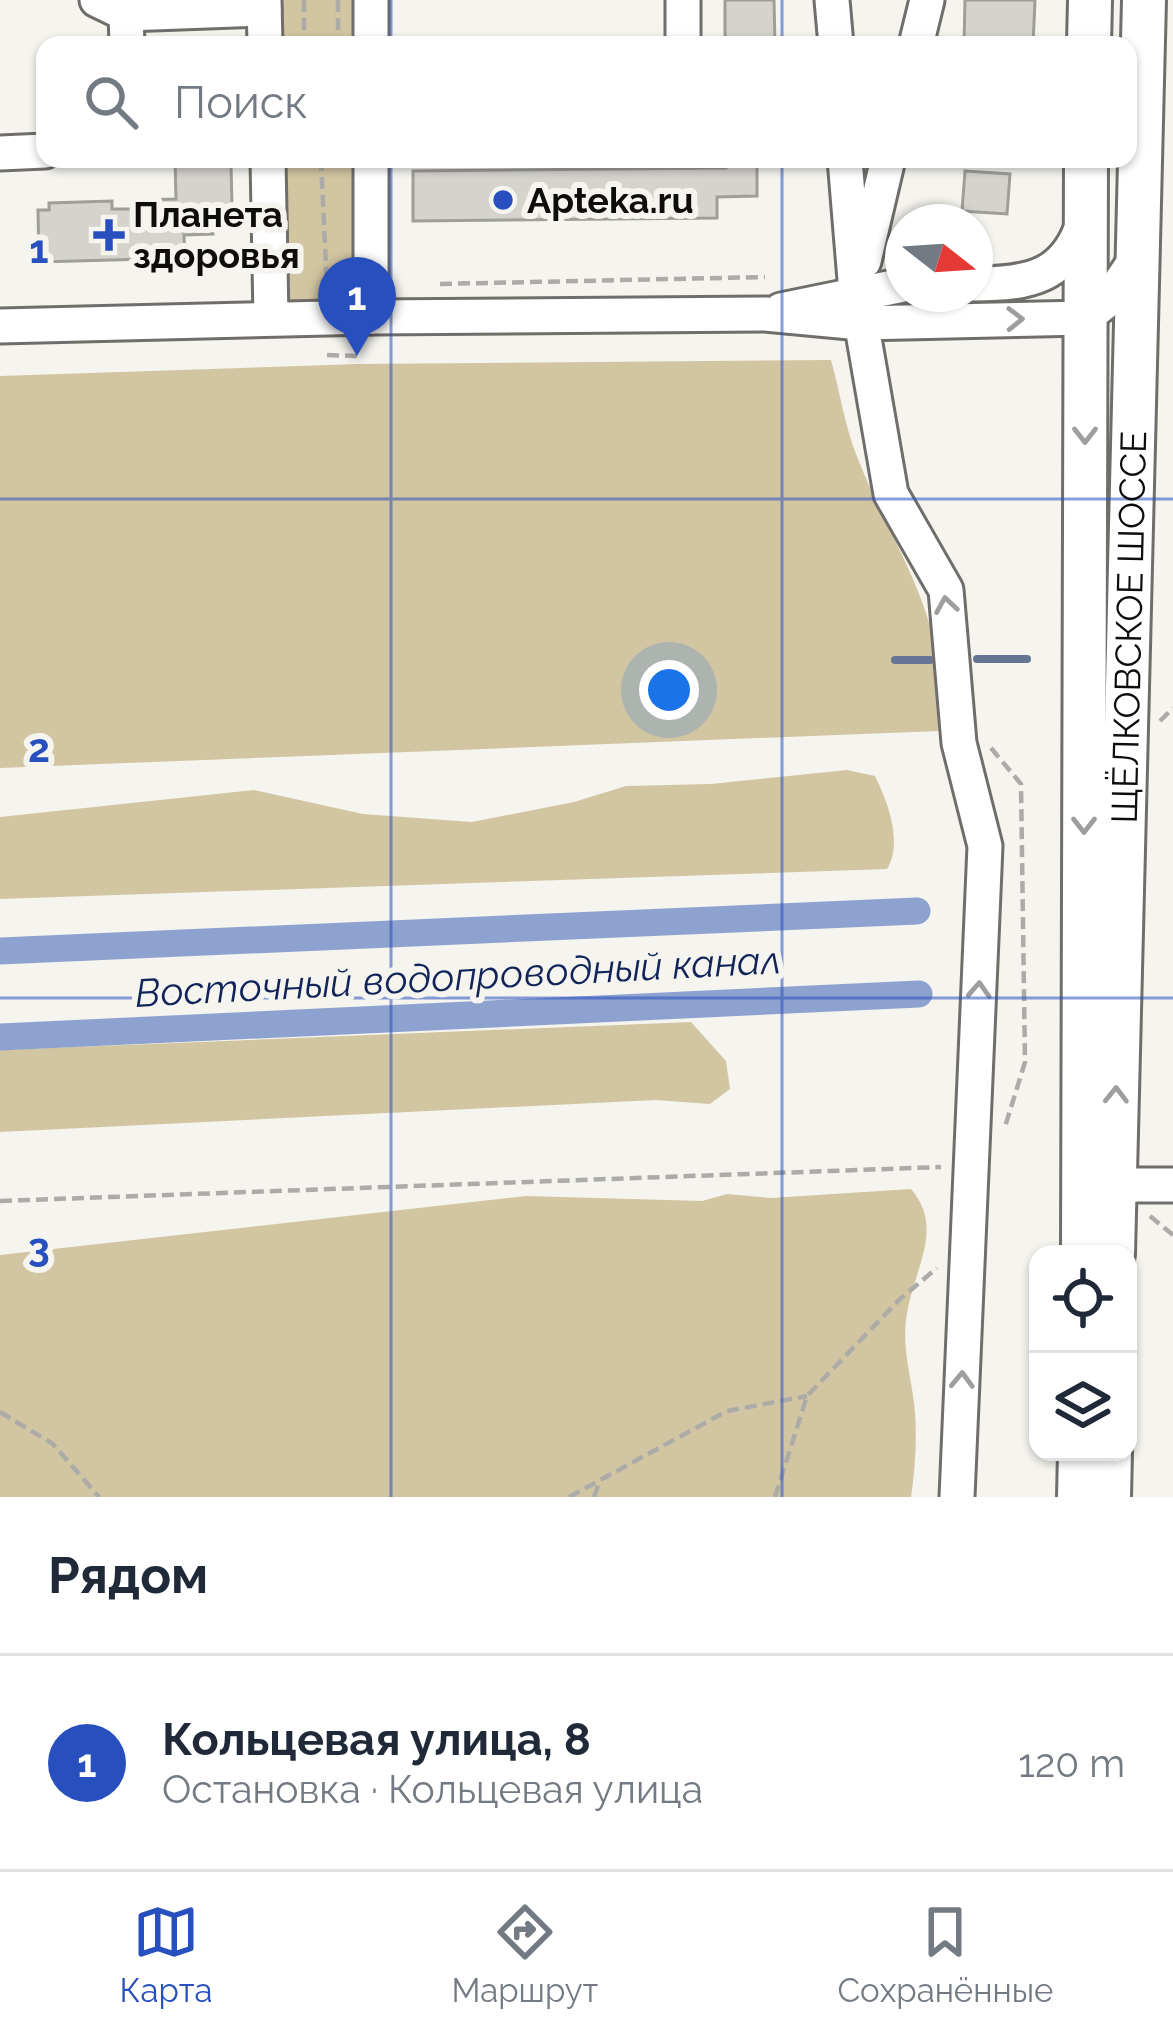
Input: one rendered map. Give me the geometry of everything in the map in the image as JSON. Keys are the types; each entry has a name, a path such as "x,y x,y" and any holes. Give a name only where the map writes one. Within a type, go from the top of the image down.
{"main road":[{"path":"1089,36 1090,0"},
{"name":"ЩЁЛКОВСКОЕ ШОССЕ","path":"1113,1245 1144,0"},
{"name":"ЩЁЛКОВСКОЕ ШОССЕ","path":"1083,1245 1086,168"},
{"path":"1079,1497 1080,1461"},
{"path":"1109,1497 1110,1461"}],"street":[{"path":"371,0 371,36"},
{"path":"683,0 683,36"},
{"path":"832,0 835,36"},
{"path":"918,36 927,0"},
{"path":"117,20 264,5 265,36"},
{"path":"0,153 36,151"},
{"path":"268,168 271,318"},
{"path":"370,168 371,302"},
{"path":"846,168 858,307 891,494 946,590 959,743 985,846 958,1497"},
{"path":"858,307 887,168"},
{"path":"993,283 1029,282 1066,259 1084,220"},
{"path":"0,326 271,318 371,302 765,314 858,307 1085,318 1109,298 1134,262"},
{"path":"858,307 885,294"},
{"path":"1114,1186 1173,1186"}],"path":[{"path":"304,0 304,36"},
{"path":"338,0 338,36"},
{"path":"321,168 326,290 371,302"},
{"path":"440,284 766,277"},
{"path":"327,355 357,356"},
{"path":"1156,725 1173,708"},
{"path":"977,738 1000,755 1021,784 1025,1062 1009,1123 997,1140"},
{"path":"0,1201 971,1166"},
{"path":"775,1497 808,1396 900,1299 967,1244"},
{"path":"569,1497 727,1411 808,1396"},
{"path":"0,1412 53,1444 99,1497"},
{"path":"594,1497 602,1477"}],"shaded area":[{"path":"275,0 360,0 360,36 275,36"},
{"path":"278,168 362,168 364,304 281,305"},
{"path":"831,360 853,447 929,622 940,692 938,731 0,768 0,376 357,364"},
{"path":"847,770 875,776 885,798 894,835 887,869 0,899 0,817 254,790 363,814 472,822 574,802 626,786 711,784"},
{"path":"691,1022 726,1061 730,1089 710,1104 655,1100 0,1132 0,1050"},
{"path":"911,1189 921,1204 926,1235 905,1332 916,1423 911,1497 0,1497 0,1255 526,1196 702,1201 727,1194 771,1198"}],"building":[{"path":"725,0 774,0 775,36 725,36"},
{"path":"965,0 1035,0 1033,36 964,36"},
{"path":"175,168 231,168 232,207 212,207 213,234 184,235 185,258 39,262 38,210 49,210 49,203 112,201 112,209 141,209 141,200 176,199"},
{"path":"757,168 757,196 717,197 717,218 413,221 413,171"},
{"path":"965,171 1010,174 1007,214 993,213 993,204 963,204"}],"waterway":[{"path":"977,659 1027,659"},
{"path":"895,660 930,660"},
{"name":"Восточный водопроводный канал","path":"0,951 917,911"},
{"name":"Восточный водопроводный канал","path":"0,1037 919,994"}],"place":[{"name":"Apteka.ru","path":"503,200"},
{"name":"Планета здоровья","path":"109,235"},
{"name":"Кольцевая улица, 8","path":"357,356"}]}
